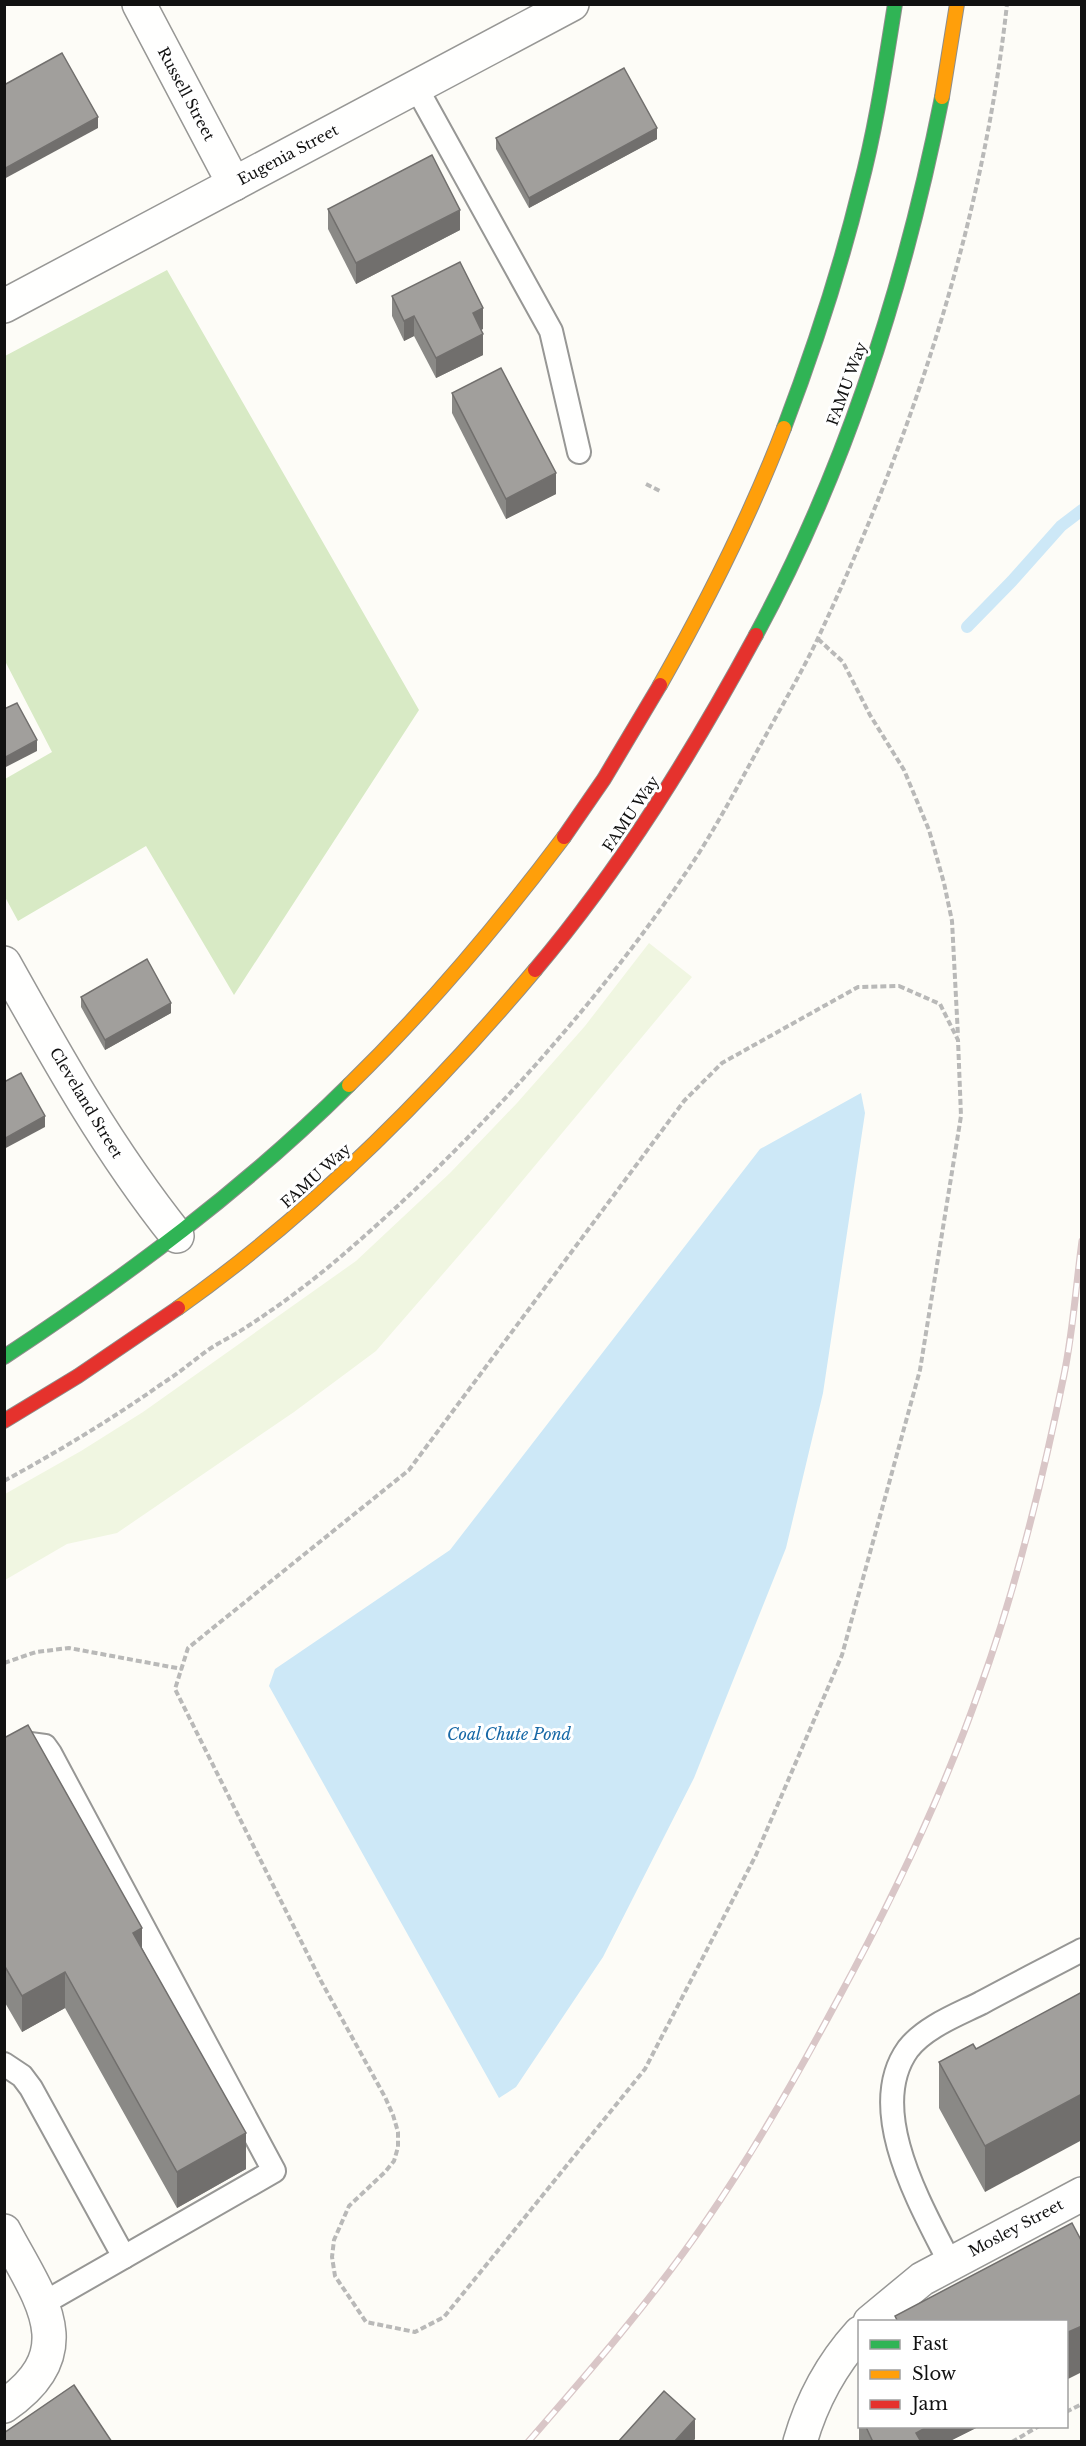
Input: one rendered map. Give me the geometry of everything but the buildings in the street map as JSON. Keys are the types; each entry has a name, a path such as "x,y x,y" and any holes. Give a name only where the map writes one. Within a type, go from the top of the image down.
{"street":[{"name":"Russell Street","path":"139,4 234,184"},
{"name":"Eugenia Street","path":"4,306 572,4"},
{"path":"4,1356 96,1296 177,1236 252,1176 331,1104 373,1062 457,970 527,887 575,822 661,685 702,608 783,434 823,325 866,163 889,51 895,4"},
{"name":"FAMU Way","path":"4,1420 90,1368 186,1302 286,1224 347,1171 434,1085 523,986 601,886 638,834 701,735 759,630 805,533 852,420 872,366 918,209 940,107 957,4"},
{"name":"Cleveland Street","path":"4,963 97,1127 177,1236"},
{"name":"Mosley Street","path":"872,2320 909,2288 950,2263 1082,2194"},
{"path":"4,2231 42,2304 48,2324 48,2356 39,2375 32,2384 4,2406"},
{"path":"800,2442 809,2413 823,2383 841,2355 858,2335"}],"lane":[{"path":"416,87 551,331 579,452"},
{"path":"4,1756 30,1744 45,1746 50,1753 274,2170 42,2304"},
{"path":"950,2263 912,2185 900,2152 896,2136 894,2104 899,2067 909,2049 938,2025 1082,1950"},
{"path":"4,2064 22,2076 31,2088 124,2256"}],"path":[{"path":"646,484 660,491"},
{"path":"818,639 843,662 870,715 904,770 929,830 945,883 952,921 958,1040 961,1116 920,1370 842,1655 756,1855 645,2069 444,2317 415,2332 366,2322 335,2276 332,2257 333,2240 340,2222 359,2194 386,2172 394,2161 398,2147 398,2132 385,2097 321,1981 175,1689 188,1648 409,1470 684,1101 722,1063 858,987 899,986 939,1004 958,1040"},
{"path":"4,1663 36,1652 69,1648 182,1669"},
{"path":"1068,2411 1082,2404"},
{"path":"1012,2442 1037,2428"}],"green space":[{"path":"167,270 419,710 234,995 146,846 18,921 5,897 5,779 52,752 5,661 5,356"},
{"path":"649,943 692,977 488,1222 376,1351 294,1412 117,1533 67,1544 5,1580 5,1494 81,1451 143,1412 356,1261 450,1173 517,1103 585,1026"}],"water":[{"name":"Coal Chute Pond","path":"861,1093 865,1113 823,1393 786,1548 694,1778 603,1957 516,2087 499,2098 269,1686 275,1669 450,1550 760,1149"}],"waterway":[{"path":"967,627 1061,526 1082,510"}],"railway":[{"path":"528,2442 643,2306 686,2250 724,2194 807,2057 915,1848 965,1729 1017,1573 1038,1493 1064,1375 1082,1241"}],"traffic: fast":[{"path":"784,428 826,309 852,219 866,165 895,4"},
{"path":"756,635 789,571 818,506 869,373 910,236 942,97"},
{"path":"4,1357 95,1295 183,1230 268,1160 349,1085"}],"traffic: slow":[{"path":"942,97 957,4"},
{"path":"660,685 727,559 784,428"},
{"path":"349,1085 407,1026 461,965 564,837"},
{"path":"178,1308 275,1233 367,1151 453,1063 535,970"}],"traffic: jam":[{"path":"535,970 597,891 654,808 707,723 756,635"},
{"path":"564,837 604,779 660,685"},
{"path":"4,1421 78,1376 178,1308"}]}
